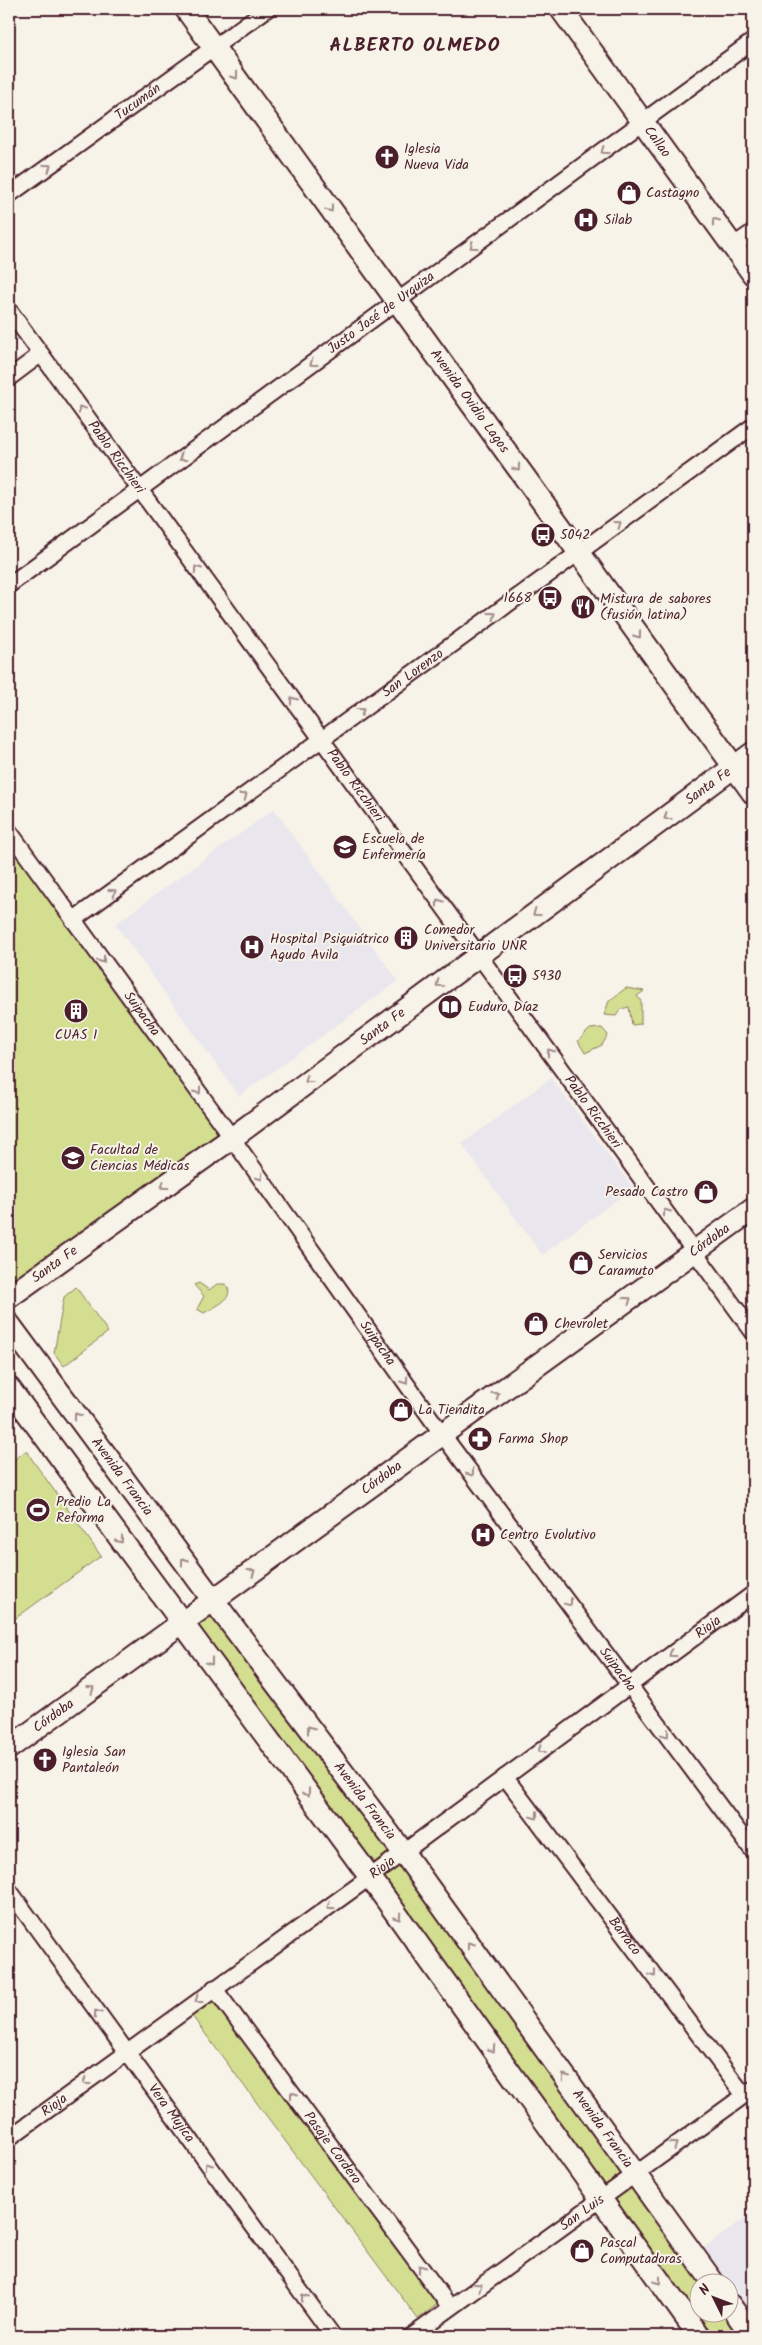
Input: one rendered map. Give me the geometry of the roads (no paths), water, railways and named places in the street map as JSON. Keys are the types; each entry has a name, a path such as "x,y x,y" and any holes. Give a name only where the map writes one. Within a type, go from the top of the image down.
{"main road":[{"name":"Avenida Ovidio Lagos","path":"186,9 396,302 753,793"},
{"name":"Callao","path":"561,9 753,274"},
{"name":"Santa Fe","path":"9,1297 232,1138 753,753"},
{"name":"Córdoba","path":"9,1748 753,1209"},
{"name":"Avenida Francia","path":"9,1324 213,1600 403,1852 706,2272"},
{"path":"9,1388 370,1877 699,2336"},
{"path":"740,2319 752,2336"}],"street":[{"name":"Tucumán","path":"9,195 268,9"},
{"name":"Justo José de Urquiza","path":"9,584 753,41"},
{"path":"733,246 753,232"},
{"name":"Pablo Ricchieri","path":"9,310 753,1332"},
{"path":"9,378 41,354"},
{"name":"San Lorenzo","path":"73,920 753,426"},
{"name":"Suipacha","path":"9,831 232,1138 442,1434 753,1851"},
{"name":"Rioja","path":"9,2138 370,1877 629,1685 751,1601"},
{"name":"Barraco","path":"505,1776 749,2092"},
{"name":"Vera Mujíca","path":"9,1890 125,2053 333,2336"},
{"name":"Pasaje Cordero","path":"214,1988 450,2307"},
{"name":"San Luis","path":"412,2336 749,2092"}],"place":[{"name":"Iglesia Nueva Vida","path":"387,157"},
{"name":"Castagno","path":"629,193"},
{"name":"Silab","path":"586,220"},
{"name":"5042","path":"543,535"},
{"name":"1668","path":"550,598"},
{"name":"Mistura de sabores (fusión latina)","path":"583,607"},
{"name":"Escuela de Enfermería","path":"345,847"},
{"name":"Comedor Universitario UNR","path":"406,938"},
{"name":"Hospital Psiquiátrico Agudo Avila","path":"252,947"},
{"name":"5930","path":"515,976"},
{"name":"Euduro Díaz","path":"450,1007"},
{"name":"CUAS 1","path":"76,1011"},
{"name":"Facultad de Ciencias Médicas","path":"73,1158"},
{"name":"Pesado Castro","path":"706,1192"},
{"name":"Servicios Caramuto","path":"581,1263"},
{"name":"Chevrolet","path":"536,1324"},
{"name":"La Tiendita","path":"401,1410"},
{"name":"Farma Shop","path":"480,1439"},
{"name":"Predio La Reforma","path":"38,1510"},
{"name":"Centro Evolutivo","path":"483,1535"},
{"name":"Iglesia San Pantaleón","path":"45,1760"},
{"name":"Pascal Computadoras","path":"582,2251"}],"district":[{"name":"ALBERTO OLMEDO","path":"415,46"}]}
